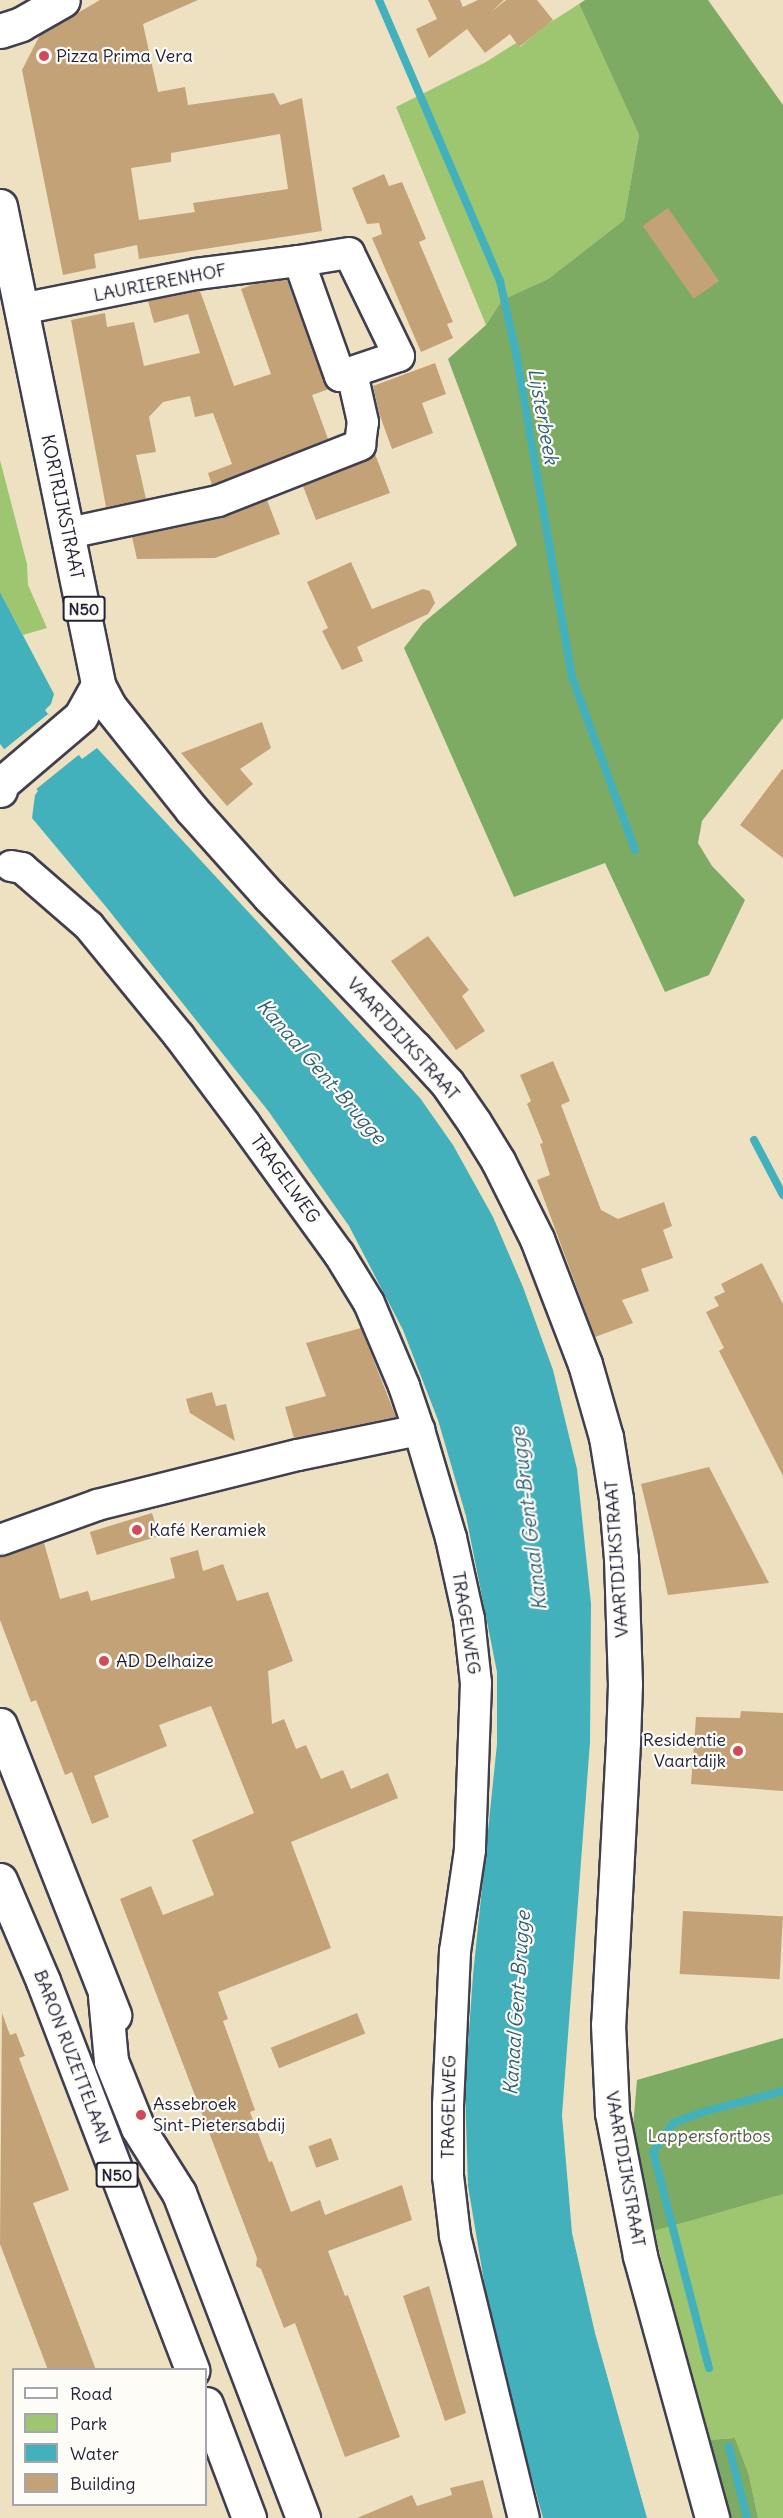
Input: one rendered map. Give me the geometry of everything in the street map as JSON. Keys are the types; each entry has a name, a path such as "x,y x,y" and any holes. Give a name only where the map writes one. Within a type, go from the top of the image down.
{"main road":[{"path":"0,31 21,24 63,0"},
{"name":"N50","path":"0,206 21,309"},
{"name":"KORTRIJKSTRAAT","path":"21,309 69,533 98,685"},
{"path":"9,779 81,716 98,685"},
{"name":"VAARTDIJKSTRAAT","path":"98,685 109,706 192,810 269,896 447,1083 498,1161 533,1230 585,1364 606,1437 616,1499 621,1558 625,1684 609,1975 608,2052 612,2113 640,2256 712,2518"},
{"name":"BARON RUZETTELAAN","path":"0,1725 105,1996 111,2061 138,2128 179,2193 303,2518"},
{"name":"BARON RUZETTELAAN","path":"0,1880 43,1981 191,2368"},
{"path":"207,2407 249,2518"}],"street":[{"name":"LAURIERENHOF","path":"21,309 196,274 349,253 399,356 352,373"},
{"path":"69,533 218,501 360,445 363,422 352,373 340,376 299,261"},
{"name":"TRAGELWEG","path":"11,866 22,868 89,926 179,1036 339,1254 369,1303 404,1386 419,1431 454,1550 469,1619 476,1683 470,1850 455,1951 448,2106 448,2176 455,2236 524,2518"},
{"path":"0,1540 97,1505 298,1455 419,1431"}],"green space":[{"path":"585,0 708,0 783,105 783,718 702,821 698,843 712,866 745,900 709,975 665,992 605,863 514,897 404,648 423,623 517,545 448,359 486,325 502,300 548,279 624,220 639,135 579,4"},
{"path":"579,4 639,135 624,220 548,279 502,300 486,325 396,107 486,62 516,43 520,47 543,27"},
{"path":"0,460 27,564 28,585 47,628 23,635 0,592"},
{"name":"Lappersfortbos","path":"783,2038 783,2194 654,2231 633,2127 637,2080"},
{"path":"783,2073 783,2518 758,2518 749,2475 735,2438 708,2440 654,2231 685,2222"},
{"path":"735,2438 749,2475 758,2518 729,2518 708,2440"}],"water":[{"name":"Kanaal Gent-Brugge","path":"0,592 54,694 51,704 45,710 82,759 97,748 420,1098 453,1145 493,1217 523,1287 553,1370 577,1469 591,1604 590,1742 562,2115 572,2233 595,2333 647,2518 543,2518 494,2341 468,2186 465,2089 473,1975 497,1744 497,1672 466,1516 438,1420 403,1330 349,1226 269,1112 107,908 32,818 35,795 38,791 0,744"}],"pier":[{"path":"48,714 80,754 36,790 4,750"}],"building":[{"path":"100,0 198,0 143,24 158,92 185,87 188,105 274,93 280,105 302,98 322,231 139,259 137,245 94,254 96,268 63,275 22,70 40,35","holes":["280,134 288,189 193,203 195,212 139,220 131,168 171,162 171,153"]},
{"path":"428,0 460,0 463,7 478,0 504,0 490,13 506,0 537,0 553,20 519,47 510,34 485,53 467,29 429,58 416,29 437,19"},
{"path":"384,174 389,186 402,182 426,239 419,242 453,322 447,324 453,338 421,352 372,238 382,234 379,223 367,224 352,188"},
{"path":"668,208 719,281 694,299 643,226"},
{"path":"287,280 329,389 312,395 328,439 212,485 208,473 232,464 213,413 195,417 190,396 163,402 149,417 156,452 136,455 146,499 106,507 71,320 105,313 107,327 134,322 144,366 200,353 188,314 154,323 148,301 200,291 234,386 271,374 241,289 254,284"},
{"path":"435,363 446,394 422,403 433,433 392,449 379,413 373,386"},
{"path":"375,454 390,493 316,520 303,486 366,461"},
{"path":"267,500 280,534 215,558 137,559 132,537 222,518"},
{"path":"351,562 372,609 423,589 430,591 435,603 428,614 357,647 363,661 342,670 322,631 328,628 307,582"},
{"path":"262,722 271,748 240,769 253,784 227,806 181,753"},
{"path":"783,768 783,858 740,825"},
{"path":"428,936 469,990 462,996 485,1031 456,1050 391,961"},
{"path":"553,1061 570,1101 561,1105 601,1210 618,1219 664,1202 672,1226 663,1230 673,1258 641,1269 649,1291 622,1300 633,1323 595,1337 537,1180 550,1175 540,1144 543,1143 527,1104 531,1101 520,1075"},
{"path":"762,1263 783,1304 783,1476 719,1351 724,1348 706,1312 719,1306 714,1297 725,1292 721,1284"},
{"path":"361,1328 396,1417 294,1438 285,1407 326,1396 306,1343"},
{"path":"212,1392 216,1406 226,1404 235,1441 190,1413 186,1399"},
{"path":"709,1467 769,1583 668,1595 641,1484"},
{"path":"152,1513 159,1536 97,1555 90,1532"},
{"path":"44,1543 60,1599 88,1591 91,1601 175,1578 170,1558 198,1550 203,1571 223,1564 237,1601 268,1592 293,1661 268,1671 272,1724 284,1719 296,1749 306,1745 321,1779 343,1770 351,1789 388,1773 398,1798 291,1842 331,1948 218,1992 228,2019 223,2021 255,2110 250,2112 291,2212 320,2200 325,2215 402,2185 412,2220 328,2251 345,2296 348,2295 400,2437 345,2457 295,2323 284,2328 261,2269 256,2266 257,2258 120,1899 151,1886 163,1915 214,1895 192,1840 254,1813 211,1706 159,1725 167,1746 94,1776 109,1817 92,1824 72,1772 65,1775 36,1700 31,1702 0,1620 0,1557"},
{"name":"Residentie Vaartdijk","path":"741,1711 783,1713 783,1791 691,1784 696,1717 740,1718"},
{"path":"683,1911 783,1916 780,1979 680,1974"},
{"path":"2,2013 10,2035 16,2033 25,2056 19,2058 69,2190 33,2203 95,2368 47,2368 0,2244"},
{"path":"357,2013 365,2033 279,2068 271,2048"},
{"path":"331,2138 339,2160 316,2168 308,2146"},
{"path":"429,2286 466,2413 445,2421 403,2296"},
{"path":"483,2480 493,2518 357,2518 412,2495 417,2506 452,2495 450,2488"}],"waterway":[{"name":"Lijsterbeek","path":"379,0 500,281 516,353 572,677 635,850"},
{"name":"Lijsterbeek","path":"754,1140 783,1195"},
{"path":"709,2368 653,2152 673,2123 703,2112 783,2091"},
{"path":"729,2447 747,2518"}],"place":[{"name":"Pizza Prima Vera","path":"44,56"},
{"name":"Kafé Keramiek","path":"137,1530"},
{"name":"AD Delhaize","path":"104,1661"},
{"name":"Residentie Vaartdijk","path":"738,1751"},
{"name":"Assebroek Sint-Pietersabdij","path":"141,2115"}]}
